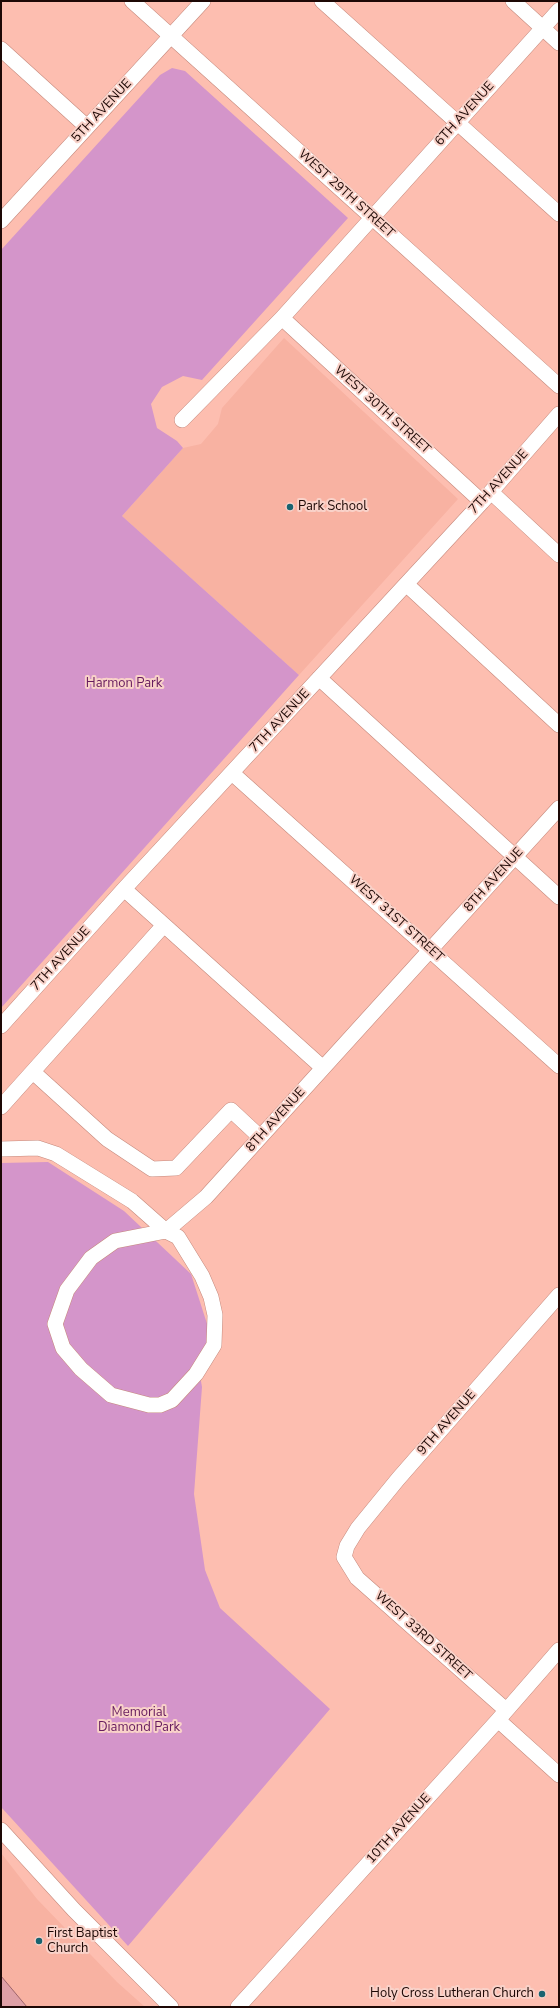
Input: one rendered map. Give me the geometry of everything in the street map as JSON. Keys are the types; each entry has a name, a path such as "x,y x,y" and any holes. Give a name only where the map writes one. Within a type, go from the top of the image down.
{"street":[{"name":"WEST 29TH STREET","path":"132,1 559,386"},
{"name":"5TH AVENUE","path":"1,221 172,37 203,1"},
{"path":"322,1 559,214"},
{"path":"513,1 559,43"},
{"name":"6TH AVENUE","path":"182,420 282,318 559,10"},
{"path":"1,49 87,127"},
{"name":"WEST 30TH STREET","path":"282,318 487,497 559,555"},
{"name":"7TH AVENUE","path":"1,1026 124,889 487,497 559,414"},
{"path":"406,584 559,725"},
{"path":"319,678 559,897"},
{"name":"WEST 31ST STREET","path":"232,773 559,1066"},
{"name":"8TH AVENUE","path":"166,1231 206,1197 559,808"},
{"path":"124,889 323,1068"},
{"path":"1,1107 164,925"},
{"path":"33,1072 107,1139 152,1169 176,1168 231,1110 260,1137"},
{"path":"1,1149 38,1148 56,1154 132,1201 166,1231 178,1237 202,1276 211,1297 215,1315 214,1345 196,1374 172,1400 160,1405 149,1405 110,1395 80,1369 63,1348 56,1324 68,1290 92,1258 115,1241 166,1231"},
{"name":"9TH AVENUE","path":"344,1557 347,1546 358,1528 398,1479 559,1295"},
{"name":"WEST 33RD STREET","path":"344,1557 357,1578 502,1715 559,1775"},
{"name":"10TH AVENUE","path":"238,2007 559,1650"},
{"path":"1,1830 74,1910 171,2007"}],"shaded area":[{"name":"Park School","path":"284,338 458,499 299,675 122,516 183,448 201,444 218,424 222,408"},
{"name":"First Baptist Church","path":"1,1853 37,1899 117,1982 145,2007 1,2007"}],"green space":[{"name":"Harmon Park","path":"172,68 185,71 348,218 202,380 183,376 162,387 151,404 157,428 177,441 183,448 122,516 299,675 1,1008 1,250 160,75"},
{"name":"Memorial Diamond Park","path":"48,1162 124,1211 191,1274 210,1333 199,1370 202,1387 194,1494 205,1570 220,1608 330,1709 128,1946 1,1807 1,1163"}],"building":[{"path":"1,1976 27,2007 1,2007"}],"place":[{"name":"Park School","path":"290,507"},
{"name":"First Baptist Church","path":"39,1941"},
{"name":"Holy Cross Lutheran Church","path":"542,1994"}]}
